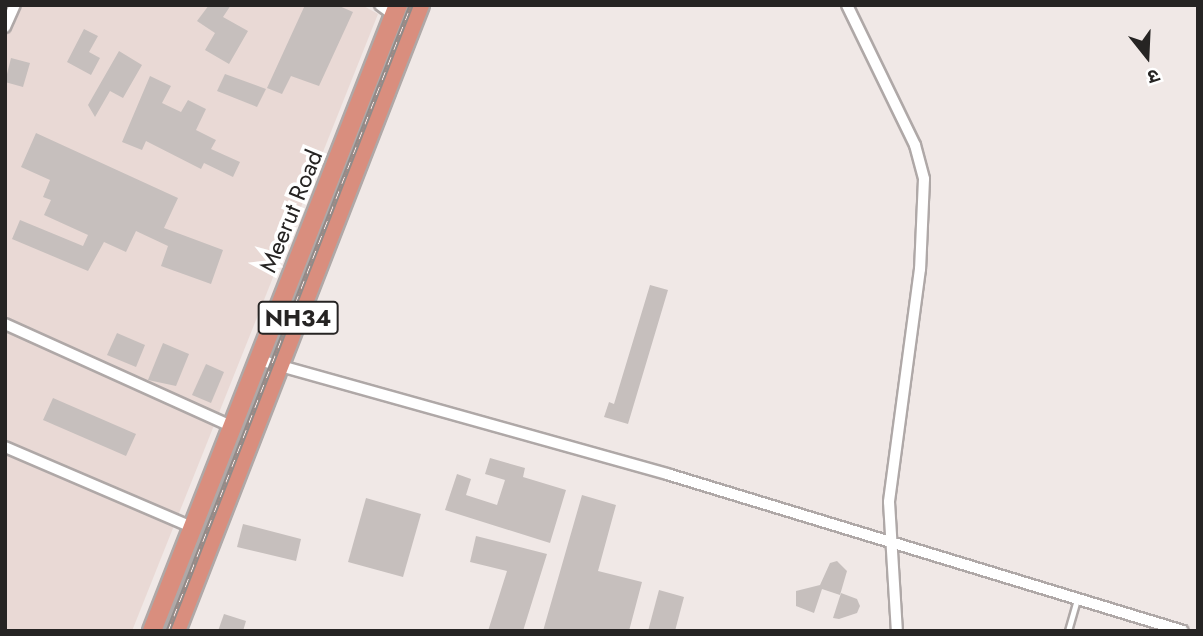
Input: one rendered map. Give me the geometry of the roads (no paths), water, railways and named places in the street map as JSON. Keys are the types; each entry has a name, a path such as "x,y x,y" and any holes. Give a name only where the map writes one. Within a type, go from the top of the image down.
{"highway":[{"name":"Meerut Road","path":"177,627 420,5"},
{"name":"Meerut Road","path":"155,624 195,528 391,8"},
{"path":"155,624 177,627"}],"street":[{"path":"5,27 15,5"},
{"path":"847,5 915,145 926,197 889,540 897,631"},
{"path":"5,324 233,427"},
{"path":"259,360 889,540 1183,631"},
{"path":"5,447 195,528"}],"lane":[{"path":"1068,631 1077,599"}],"railway":[{"path":"168,631 411,5"}]}
